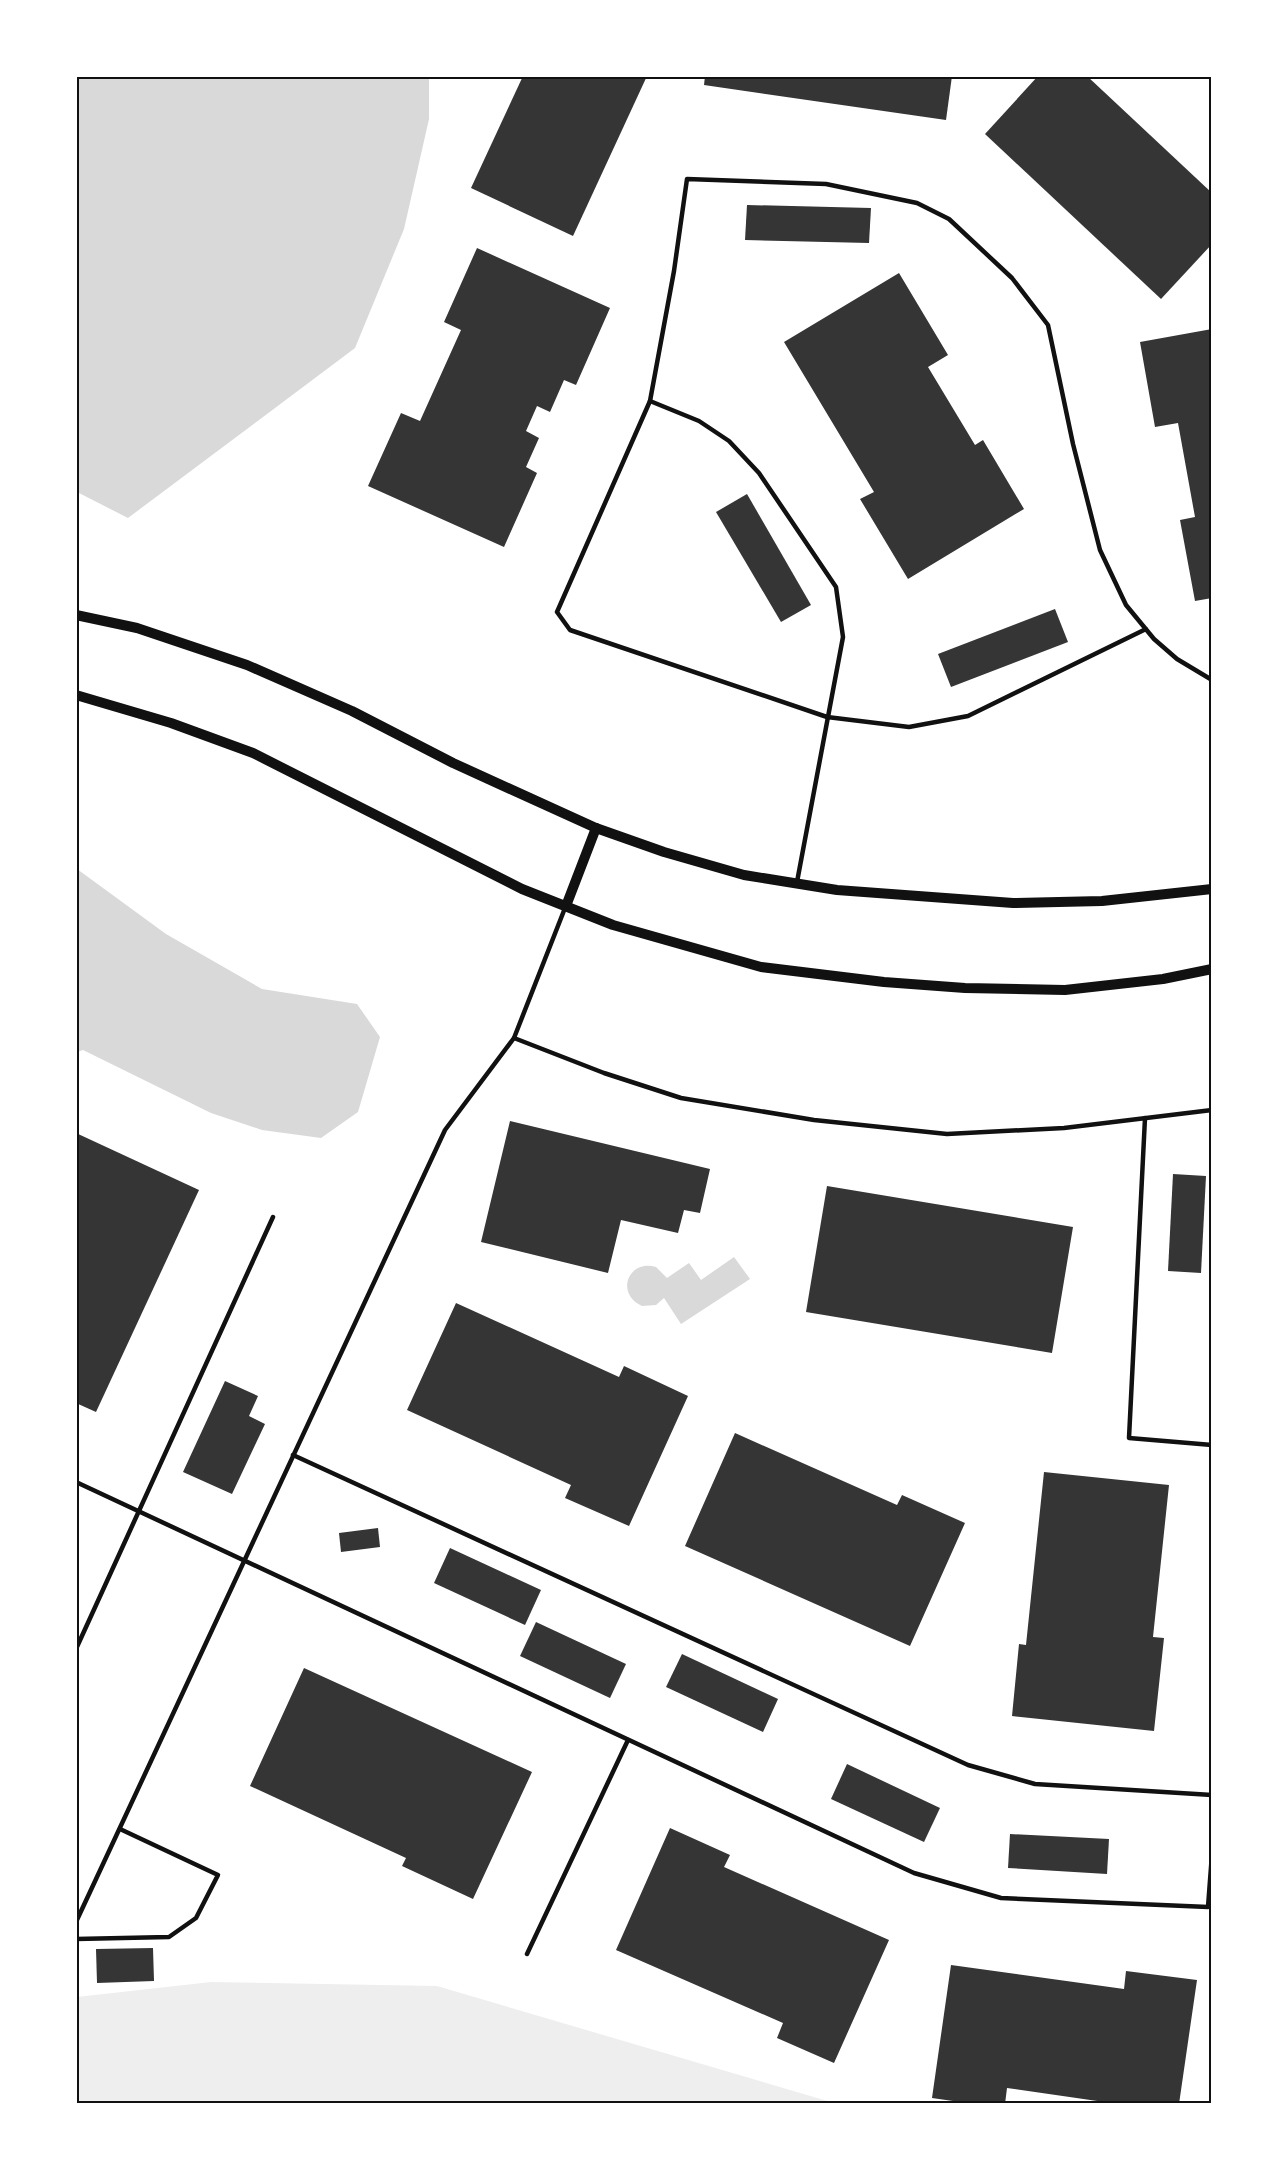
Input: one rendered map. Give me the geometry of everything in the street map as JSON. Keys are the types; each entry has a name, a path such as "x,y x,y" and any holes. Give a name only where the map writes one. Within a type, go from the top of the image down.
{"street":[{"path":"76,615 137,628 247,665 352,711 453,763 596,828 664,852 744,875 837,890 1013,903 1102,901 1212,889"},
{"path":"76,695 171,723 253,753 522,889 613,925 761,967 884,982 1065,990 1163,979 1212,969"},
{"path":"566,906 596,828"}],"lane":[{"path":"1146,629 968,716 909,727 827,717 570,630 557,612 650,401 674,271 687,179 826,184 917,203 949,219 1012,278 1048,325 1073,444 1100,550 1126,604 1146,629 1177,659 1212,680"},
{"path":"650,401 699,421 729,441 759,473 836,587 843,638 797,885"},
{"path":"76,1922 445,1130 514,1038 566,906"},
{"path":"514,1038 604,1073 681,1098 814,1120 947,1134 1064,1128 1212,1110"},
{"path":"1145,1118 1129,1438 1212,1445"},
{"path":"76,1649 273,1217"},
{"path":"293,1455 968,1765 1035,1784 1212,1795"},
{"path":"76,1482 914,1873 1001,1898 1208,1907 1212,1854"},
{"path":"527,1954 628,1740"},
{"path":"76,1939 169,1937 196,1918 218,1875 120,1829"}],"shaded area":[{"path":"76,77 429,77 429,119 404,229 355,348 128,518 77,492"},
{"path":"77,869 166,934 262,989 357,1004 380,1037 358,1112 321,1138 262,1130 211,1113 83,1050 77,1052"},
{"path":"734,1257 750,1279 681,1324 664,1298 656,1305 642,1306 629,1294 628,1279 638,1268 656,1267 667,1278 689,1263 701,1280"},
{"path":"211,1982 437,1986 834,2103 77,2103 77,1997"}],"building":[{"path":"523,76 647,76 573,236 471,188"},
{"path":"705,76 952,76 946,120 704,85"},
{"path":"1038,76 1087,76 1212,193 1212,244 1161,299 985,134"},
{"path":"747,205 871,208 869,243 745,240"},
{"path":"477,248 610,308 576,385 564,380 550,412 537,406 526,431 539,438 526,467 537,473 504,547 368,486 401,413 420,421 461,330 444,322"},
{"path":"899,273 948,355 928,367 975,445 983,440 1024,509 908,579 860,499 874,492 784,342"},
{"path":"1212,329 1212,598 1195,601 1180,520 1195,517 1178,423 1155,427 1140,342"},
{"path":"747,494 811,605 781,622 716,512"},
{"path":"1055,609 1068,642 951,687 938,654"},
{"path":"510,1121 710,1169 700,1213 684,1210 678,1233 621,1220 608,1273 481,1242"},
{"path":"76,1133 199,1190 96,1412 76,1403"},
{"path":"1173,1174 1206,1176 1201,1273 1168,1271"},
{"path":"827,1186 1073,1227 1052,1353 806,1312"},
{"path":"456,1303 619,1377 624,1366 688,1396 629,1526 565,1498 571,1485 407,1410"},
{"path":"225,1381 258,1396 249,1416 265,1424 232,1494 183,1472"},
{"path":"735,1433 897,1505 902,1495 965,1523 910,1646 685,1546"},
{"path":"1044,1472 1169,1485 1153,1637 1164,1638 1154,1731 1012,1716 1019,1644 1026,1645"},
{"path":"378,1528 380,1547 341,1552 339,1533"},
{"path":"450,1548 541,1590 525,1625 434,1583"},
{"path":"536,1622 626,1664 610,1698 520,1656"},
{"path":"682,1654 778,1699 763,1732 666,1687"},
{"path":"304,1668 532,1772 473,1899 402,1866 406,1858 250,1786"},
{"path":"847,1764 940,1808 924,1842 831,1799"},
{"path":"670,1828 730,1855 724,1867 889,1940 834,2063 777,2038 783,2023 616,1950"},
{"path":"1010,1834 1109,1839 1107,1874 1008,1868"},
{"path":"153,1948 154,1981 97,1983 96,1949"},
{"path":"951,1965 1124,1989 1126,1971 1197,1980 1179,2104 1118,2104 1007,2088 1005,2104 974,2104 932,2098"}]}
